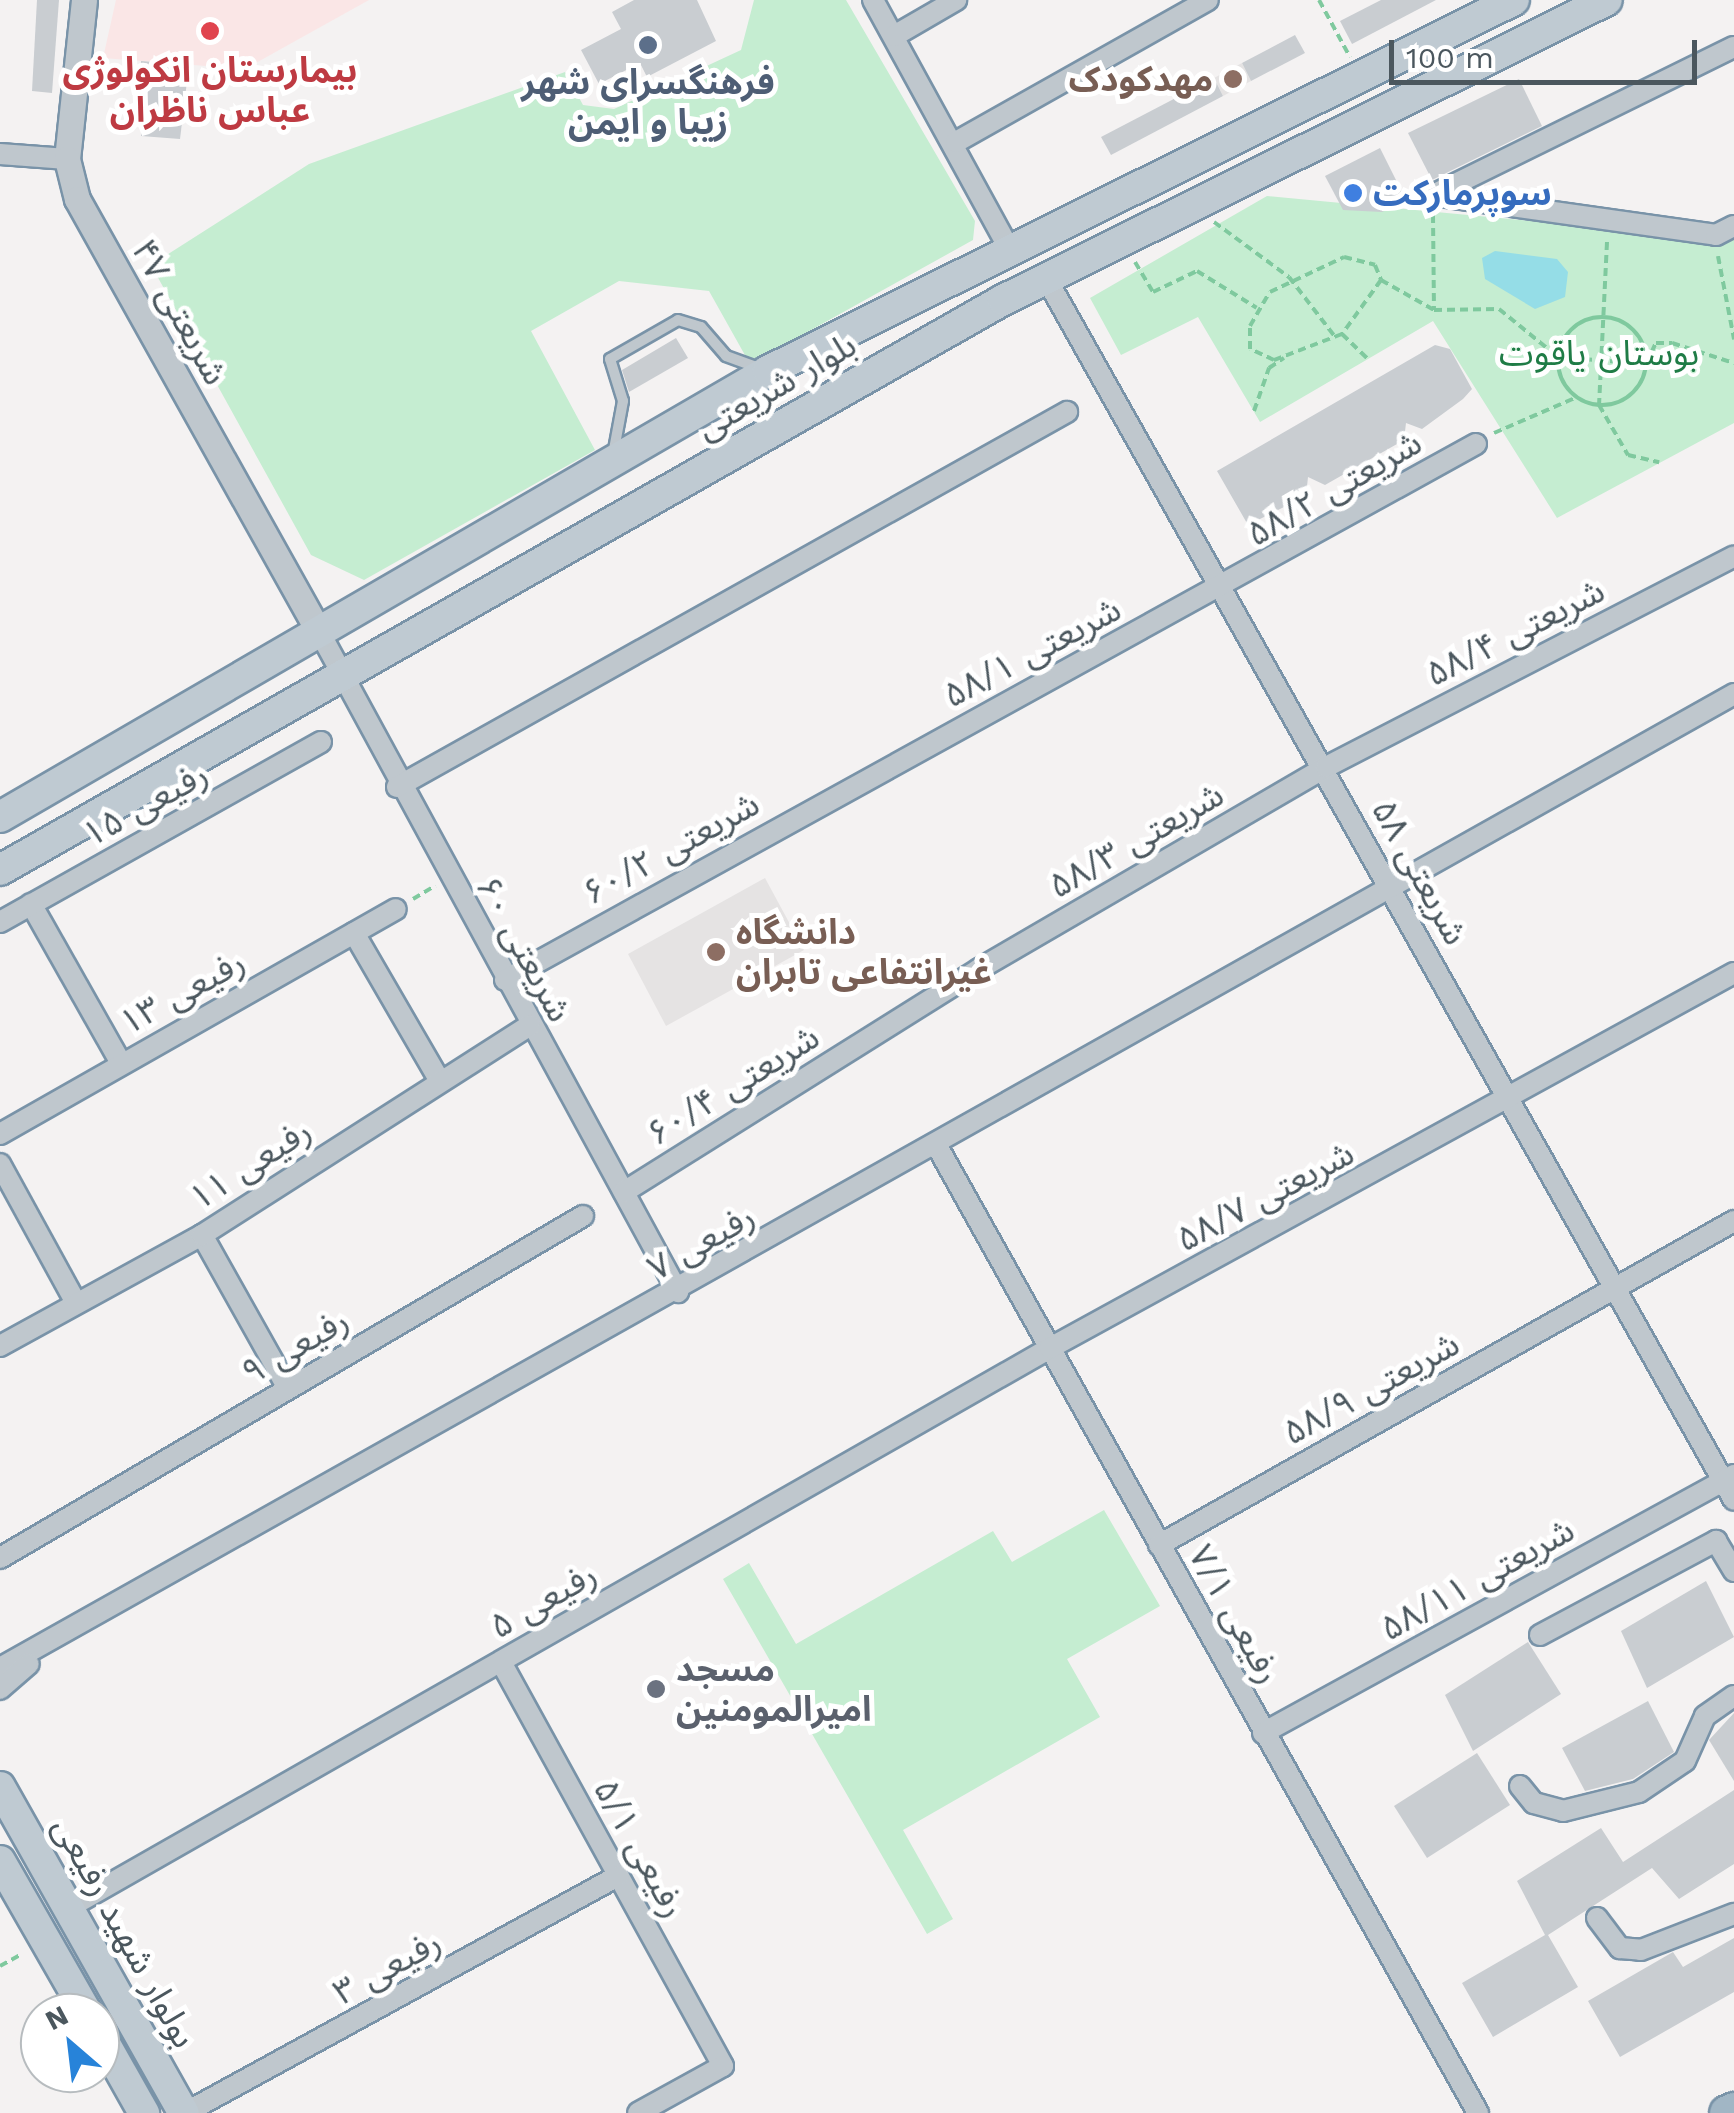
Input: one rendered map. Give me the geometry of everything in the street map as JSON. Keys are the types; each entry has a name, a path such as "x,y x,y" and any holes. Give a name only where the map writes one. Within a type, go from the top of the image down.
{"main road":[{"name":"بلوار شریعتی","path":"0,816 321,635 768,371 1007,244 1514,0"},
{"name":"بلوار شریعتی","path":"0,870 1046,278 1607,0"},
{"name":"بولوار شهید رفیعی","path":"0,1787 185,2113"},
{"name":"بولوار شهید رفیعی","path":"0,1861 76,1993"},
{"name":"بولوار شهید رفیعی","path":"120,2070 144,2113"}],"street":[{"name":"شریعتی ۴۷","path":"84,0 67,159 86,216 321,635"},
{"path":"874,0 956,142 1007,244"},
{"path":"894,36 956,0"},
{"path":"956,142 1208,0"},
{"path":"1433,196 1734,46"},
{"path":"0,154 67,159"},
{"path":"1433,196 1607,220 1725,230"},
{"name":"شریعتی ۵۸","path":"1046,278 1326,767 1615,1288 1728,1478 1734,1500"},
{"path":"397,787 1067,412"},
{"name":"شریعتی ۵۸/۲","path":"1225,588 1476,444"},
{"name":"شریعتی ۵۸/۴","path":"1326,767 1734,556"},
{"name":"شریعتی ۵۸/۱","path":"870,774 1225,588"},
{"name":"شریعتی ۶۰","path":"321,635 337,678 678,1292"},
{"name":"رفیعی ۷","path":"42,1652 1734,694"},
{"name":"رفیعی ۱۵","path":"0,922 321,742"},
{"name":"شریعتی ۵۸/۳","path":"979,969 1326,767"},
{"name":"شریعتی ۶۰/۲","path":"505,980 870,774"},
{"path":"30,904 121,1064"},
{"name":"رفیعی ۱۳","path":"0,1134 396,909"},
{"path":"354,932 438,1078"},
{"name":"شریعتی ۶۰/۴","path":"624,1192 979,969"},
{"name":"شریعتی ۵۸/۷","path":"1050,1348 1510,1102 1734,973"},
{"name":"رفیعی ۱۱","path":"0,1346 202,1235 438,1078 530,1026"},
{"name":"رفیعی ۷/۱","path":"936,1146 1478,2113"},
{"path":"0,1164 76,1303"},
{"name":"رفیعی ۹","path":"0,1558 583,1216"},
{"name":"شریعتی ۵۸/۹","path":"1159,1545 1734,1221"},
{"path":"202,1235 288,1388"},
{"name":"رفیعی ۵","path":"68,1908 1050,1348"},
{"name":"شریعتی ۵۸/۱۱","path":"1263,1733 1728,1478"},
{"path":"1540,1635 1716,1541 1734,1572"},
{"path":"0,1668 42,1652"},
{"path":"0,1688 42,1652"},
{"name":"رفیعی ۵/۱","path":"501,1662 722,2066 638,2113"},
{"path":"1520,1786 1534,1802 1563,1811 1639,1792 1684,1762 1697,1727 1734,1696"},
{"name":"رفیعی ۳","path":"185,2113 618,1876"},
{"path":"1597,1918 1620,1948 1641,1950 1734,1914"}],"lane":[{"path":"611,464 623,400 610,359 678,320 701,327 726,356 768,371"}],"path":[{"path":"1319,0 1359,74"},
{"path":"1433,196 1434,310"},
{"path":"1607,220 1606,316 1599,405 1628,455 1659,462"},
{"path":"1213,222 1288,277 1339,336 1368,359"},
{"path":"1725,230 1734,339"},
{"path":"1284,358 1250,349 1257,308 1288,277 1344,258 1375,265 1380,280 1434,310 1499,309 1558,357 1578,397 1599,405 1631,394 1656,342 1734,364"},
{"path":"1118,269 1134,261 1153,292 1188,272 1206,274 1257,308"},
{"path":"1254,411 1269,368 1339,336 1380,280"},
{"path":"1558,357 1573,327 1606,316 1636,332 1646,364"},
{"path":"1558,357 1646,364"},
{"path":"1476,444 1578,397"},
{"path":"396,909 447,878"}],"shaded area":[{"name":"بیمارستان انکولوژی عباس ناظران","path":"116,0 369,0 245,69 103,58"},
{"name":"مهدکودک","path":"1242,63 1251,81 1223,96 1214,78"},
{"name":"دانشگاه غیرانتفاعی تابران","path":"765,878 804,950 666,1026 628,954"}],"green space":[{"path":"754,0 846,0 975,221 973,240 759,359 746,357 709,291 619,281 531,331 595,450 364,580 311,555 151,265 309,164 565,72 583,105 614,109 741,50"},
{"name":"بوستان یاقوت","path":"1267,196 1734,240 1734,423 1557,518 1433,321 1260,422 1198,317 1121,355 1090,298"},
{"path":"1104,1510 1160,1606 1067,1659 1100,1717 903,1830 953,1919 927,1934 723,1579 749,1563 796,1644 993,1531 1012,1562"}],"water":[{"path":"1495,251 1557,259 1568,272 1565,297 1535,309 1485,279 1482,258"}],"building":[{"path":"37,0 59,0 52,93 32,91"},
{"name":"فرهنگسرای شهر زیبا و ایمن","path":"634,0 697,0 716,41 647,77 640,63 599,84 581,50 621,29 612,12"},
{"path":"1381,0 1436,0 1352,44 1340,21"},
{"path":"1295,35 1305,53 1251,81 1242,63"},
{"path":"141,61 189,65 180,139 141,136"},
{"path":"1214,78 1223,96 1111,155 1101,137"},
{"path":"1519,79 1542,126 1432,180 1408,133"},
{"path":"1380,148 1406,200 1382,212 1343,210 1325,176"},
{"path":"676,338 688,358 629,392 622,370"},
{"path":"1435,345 1450,349 1472,389 1463,399 1422,429 1406,423 1404,440 1325,485 1308,477 1306,496 1248,525 1217,471"},
{"path":"1706,1581 1734,1637 1647,1688 1621,1631"},
{"path":"1528,1642 1561,1694 1473,1751 1445,1695"},
{"path":"1648,1701 1674,1752 1633,1779 1585,1791 1562,1748"},
{"path":"1734,1713 1734,1781 1709,1740"},
{"path":"1477,1753 1510,1805 1427,1858 1394,1806"},
{"path":"1734,1790 1734,1864 1679,1899 1652,1868 1548,1935 1578,1987 1493,2037 1462,1983 1545,1935 1517,1881 1601,1828 1623,1862"},
{"path":"1734,1938 1734,1992 1620,2057 1588,2001 1673,1952 1683,1967"}],"place":[{"name":"بیمارستان انکولوژی عباس ناظران","path":"210,31"},
{"name":"فرهنگسرای شهر زیبا و ایمن","path":"648,45"},
{"name":"مهدکودک","path":"1233,79"},
{"name":"سوپرمارکت","path":"1353,193"},
{"name":"دانشگاه غیرانتفاعی تابران","path":"716,952"},
{"name":"مسجد امیرالمومنین","path":"656,1689"}]}
